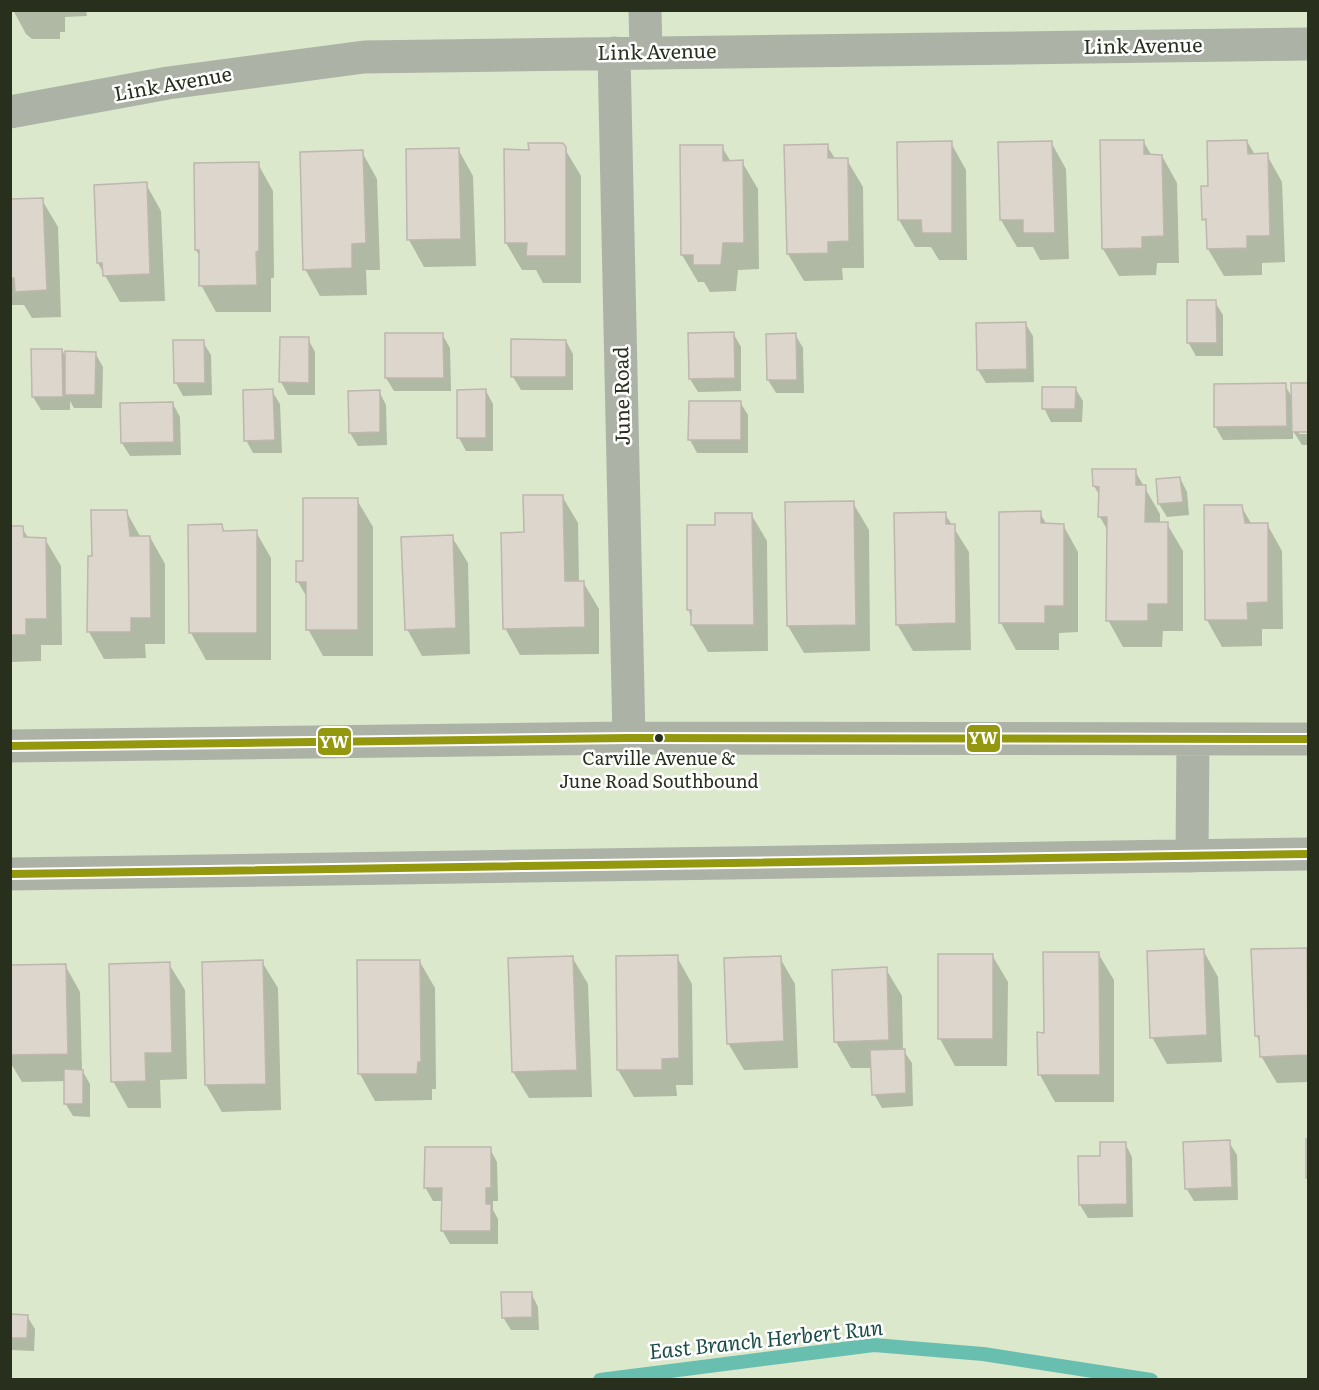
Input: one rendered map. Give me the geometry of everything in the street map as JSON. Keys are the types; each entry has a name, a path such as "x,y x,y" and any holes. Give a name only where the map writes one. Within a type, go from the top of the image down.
{"street":[{"name":"June Road","path":"629,738 630,53 645,10"},
{"name":"Link Avenue","path":"10,112 168,83 364,57 1308,44"},
{"path":"10,746 629,738 1308,739"},
{"path":"1192,856 1193,739"},
{"path":"10,874 1308,854"}],"building":[{"path":"1100,140 1144,140 1144,154 1162,155 1164,236 1142,237 1142,248 1102,249"},
{"path":"1247,140 1248,154 1268,153 1270,236 1247,236 1247,248 1207,249 1206,219 1202,220 1201,186 1208,186 1207,141"},
{"path":"952,141 952,233 922,233 921,220 898,220 897,142"},
{"path":"1052,141 1055,233 1023,233 1023,220 1000,220 998,142"},
{"path":"528,143 563,143 566,147 566,256 526,256 527,243 505,243 504,149 529,150"},
{"path":"828,144 828,158 848,158 849,241 828,242 828,253 787,254 784,145"},
{"path":"680,145 723,145 723,161 743,160 744,243 723,243 721,265 693,265 693,255 681,255"},
{"path":"459,148 461,239 407,240 406,149"},
{"path":"363,150 366,243 352,244 352,268 303,270 300,152"},
{"path":"259,162 257,285 199,286 199,250 195,250 194,163"},
{"path":"147,182 150,274 103,276 102,263 97,263 94,185"},
{"path":"43,198 47,290 15,292 14,278 10,278 10,199"},
{"path":"1187,300 1216,300 1217,343 1187,343"},
{"path":"1026,322 1027,369 977,370 976,323"},
{"path":"734,332 735,378 689,379 688,333"},
{"path":"385,333 443,333 444,378 385,378"},
{"path":"796,333 797,380 767,380 766,334"},
{"path":"280,337 309,337 309,383 279,382"},
{"path":"511,339 566,340 566,377 511,377"},
{"path":"173,340 204,340 205,383 174,383"},
{"path":"31,349 62,349 63,397 32,397"},
{"path":"65,351 96,352 95,395 65,395"},
{"path":"1286,383 1287,426 1214,427 1214,384"},
{"path":"1291,383 1308,383 1308,432 1292,432"},
{"path":"1042,387 1076,387 1075,409 1042,409"},
{"path":"273,389 275,440 244,441 243,390"},
{"path":"486,389 486,438 457,438 457,390"},
{"path":"380,390 380,432 349,433 348,391"},
{"path":"689,401 741,401 741,440 688,440"},
{"path":"173,402 174,442 121,443 120,403"},
{"path":"1092,469 1136,469 1136,485 1146,485 1145,522 1168,522 1168,604 1148,604 1148,621 1106,621 1107,517 1098,517 1099,487 1093,486"},
{"path":"1180,477 1183,502 1158,504 1156,479"},
{"path":"523,495 563,495 565,581 584,581 585,627 503,629 501,533 524,532"},
{"path":"303,498 358,498 358,630 306,630 306,582 296,582 296,561 303,561"},
{"path":"854,501 856,625 787,626 785,502"},
{"path":"1204,505 1242,505 1245,523 1268,523 1268,602 1247,603 1248,620 1205,620"},
{"path":"91,510 127,510 130,536 150,536 151,618 131,618 131,632 87,632 88,556 92,556"},
{"path":"1041,511 1041,523 1064,524 1064,606 1045,606 1045,623 999,623 999,512"},
{"path":"946,512 946,524 955,524 956,623 896,625 894,513"},
{"path":"715,513 752,513 754,625 691,625 691,610 687,610 687,525 715,525"},
{"path":"222,524 223,531 257,530 257,633 189,633 188,525"},
{"path":"10,526 23,526 24,537 46,538 47,619 26,619 26,635 10,635"},
{"path":"453,535 456,628 405,630 401,537"},
{"path":"1307,948 1308,1055 1260,1057 1259,1036 1255,1036 1251,949"},
{"path":"1204,949 1207,1035 1150,1038 1147,951"},
{"path":"1043,952 1099,952 1100,1075 1038,1075 1037,1032 1044,1033"},
{"path":"938,954 993,954 993,1039 938,1039"},
{"path":"678,955 679,1058 662,1059 662,1070 617,1070 616,956"},
{"path":"573,956 577,1070 512,1072 508,958"},
{"path":"781,956 784,1041 727,1044 724,958"},
{"path":"263,960 266,1084 205,1085 202,962"},
{"path":"357,960 420,960 421,1062 418,1062 417,1074 358,1074"},
{"path":"170,962 172,1053 145,1053 146,1081 111,1082 109,964"},
{"path":"66,964 68,1054 10,1055 10,965"},
{"path":"887,967 889,1040 834,1042 832,970"},
{"path":"905,1049 906,1093 872,1095 870,1050"},
{"path":"64,1069 83,1070 83,1104 64,1104"},
{"path":"1306,1139 1308,1139 1308,1178 1306,1178"},
{"path":"1230,1140 1232,1187 1185,1189 1183,1142"},
{"path":"1100,1142 1126,1142 1127,1204 1079,1205 1078,1156 1100,1156"},
{"path":"425,1147 491,1147 491,1188 486,1188 486,1204 491,1204 491,1231 441,1231 442,1188 424,1188"},
{"path":"501,1292 532,1292 532,1317 502,1318"},
{"path":"10,1314 28,1315 27,1338 10,1338"}],"waterway":[{"name":"East Branch Herbert Run","path":"600,1380 874,1345 983,1354 1151,1380"}],"transit line":[{"name":"YW","path":"10,746 629,738 1308,739"},
{"name":"YW","path":"10,874 1308,854"}],"place":[{"name":"Carville Avenue & June Road Southbound","path":"659,738"}]}
